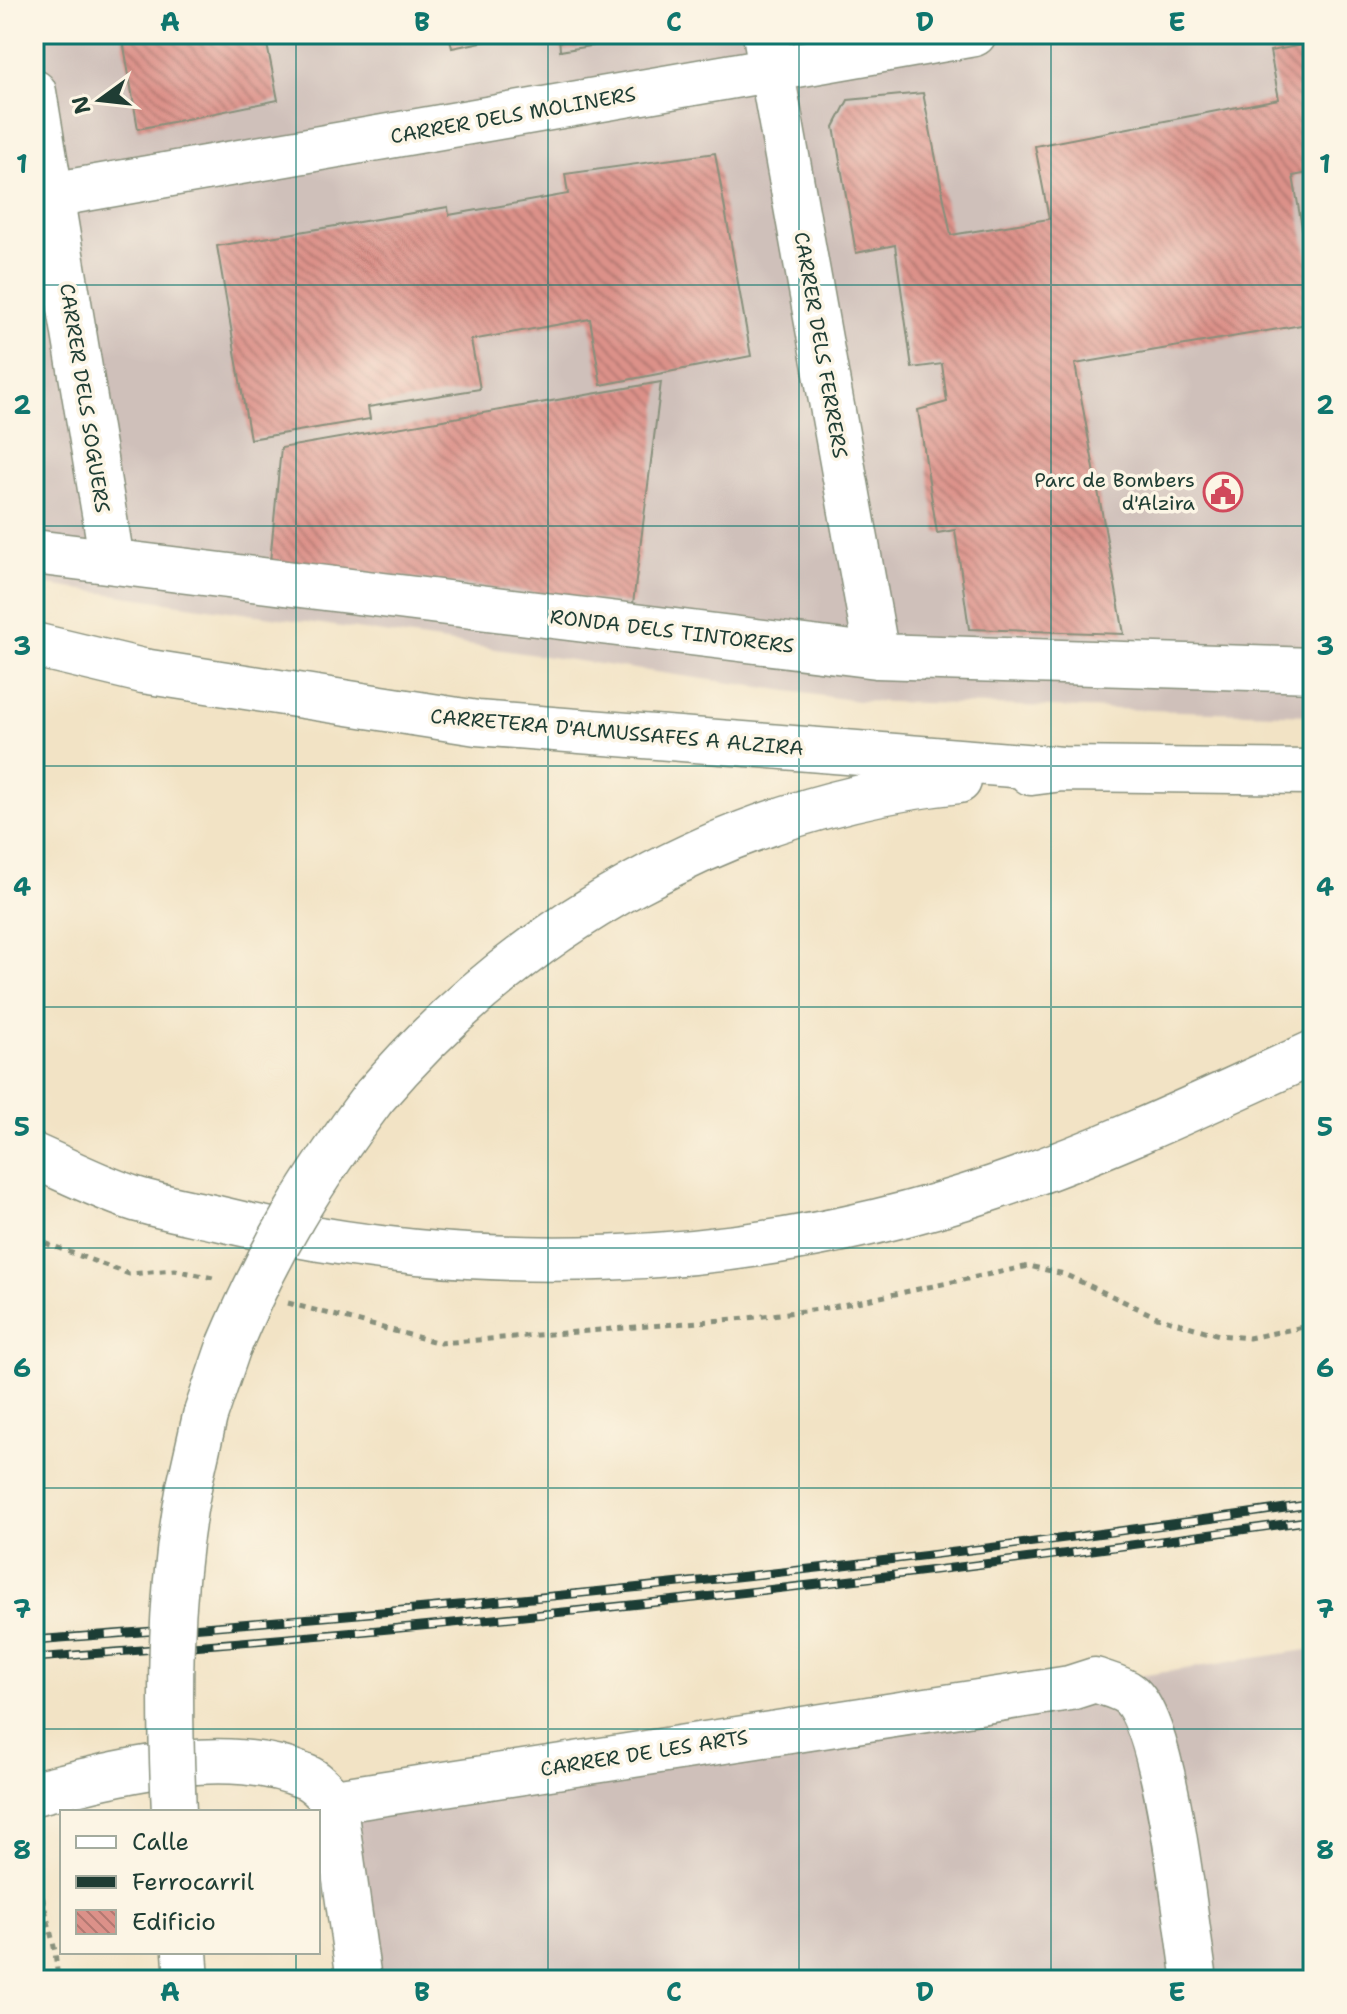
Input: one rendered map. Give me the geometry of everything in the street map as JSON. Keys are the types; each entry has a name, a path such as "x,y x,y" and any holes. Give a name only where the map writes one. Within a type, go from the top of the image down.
{"street":[{"name":"CARRER DELS MOLINERS","path":"51,195 769,52 974,34"},
{"name":"CARRER DELS FERRERS","path":"769,52 877,656"},
{"name":"CARRER DELS SOGUERS","path":"34,92 112,561"},
{"name":"RONDA DELS TINTORERS","path":"34,552 877,656 1313,670"},
{"name":"CARRETERA D'ALMUSSAFES A ALZIRA","path":"34,645 143,671 477,723 1062,769"},
{"path":"174,1810 169,1694 172,1620 189,1487 205,1416 229,1346 272,1250 326,1160 409,1055 493,978 596,904 659,870 751,828 820,805 901,787 1062,769 1313,772"},
{"path":"34,1156 131,1198 290,1236 451,1257 620,1258 711,1251 768,1243 904,1215 994,1188 1114,1142 1313,1053"},
{"name":"CARRER DE LES ARTS","path":"334,1801 1070,1688 1095,1680 1129,1694 1148,1721 1159,1760 1195,1980"},
{"path":"34,1793 118,1773 193,1762 237,1761 308,1777 334,1801 359,1980"},
{"path":"185,1954 187,1980"}],"path":[{"path":"34,1239 129,1274 175,1270 198,1272 226,1282"},
{"path":"282,1301 394,1334 440,1343 788,1313 1029,1266 1064,1274 1157,1317 1219,1335 1249,1338 1313,1325"},
{"path":"34,1862 55,1951 58,1980"}],"shaded area":[{"path":"34,34 1313,34 1313,715 858,701 34,583"},
{"path":"1313,1649 1313,1980 359,1980 334,1801"}],"building":[{"path":"122,34 265,34 278,100 138,129"},
{"path":"449,34 516,34 516,35 452,48"},
{"path":"559,34 648,34 649,36 560,51"},
{"path":"1313,43 1313,172 1293,176 1313,290 1313,323 1075,364 1124,634 969,629 955,530 937,533 918,410 947,402 942,364 912,368 895,245 856,253 834,127 848,100 923,93 951,235 1049,219 1035,146 1279,99 1270,51"},
{"path":"715,153 751,356 601,385 590,319 471,340 480,389 368,407 370,419 250,439 217,246 448,207 449,215 568,194 565,174"},
{"path":"661,382 633,604 270,562 281,448"}],"railway":[{"path":"34,1640 675,1584 994,1547 1313,1504"},
{"path":"34,1658 355,1632 675,1600 994,1563 1313,1520"}],"place":[{"name":"Parc de Bombers d'Alzira","path":"1223,492"}]}
